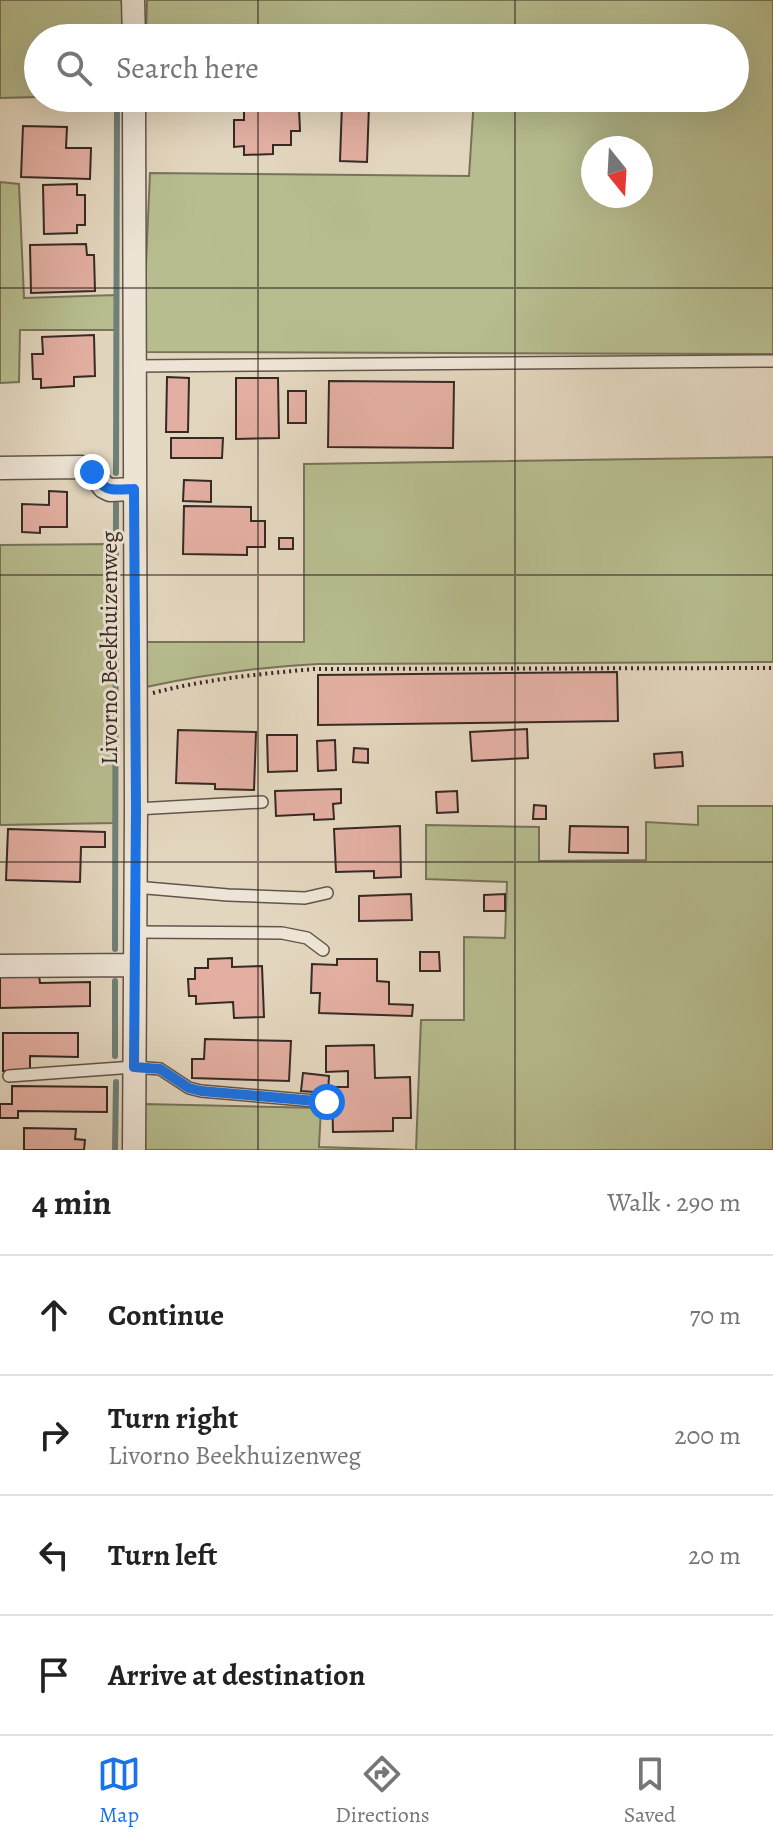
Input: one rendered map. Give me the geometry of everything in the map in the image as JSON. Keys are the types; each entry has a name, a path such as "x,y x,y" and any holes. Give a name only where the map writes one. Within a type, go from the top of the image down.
{"street":[{"path":"133,0 134,24"},
{"name":"Livorno Beekhuizenweg","path":"134,112 134,1150"},
{"path":"0,468 81,467 92,472 98,482 110,490 134,489"},
{"path":"0,966 135,965"}],"lane":[{"path":"135,366 773,361"},
{"path":"136,809 262,802"},
{"path":"135,887 280,898 305,898 327,893"},
{"path":"135,932 282,933 307,938 323,950"},
{"path":"9,1076 134,1067 160,1069 189,1088 201,1091 327,1102"}],"path":[{"path":"135,698 180,686 314,669 773,668"}],"green space":[{"path":"0,0 126,0 126,24 24,24 24,97 0,98"},
{"path":"147,0 773,0 773,354 144,352 150,173 469,176 473,112 749,112 749,24 146,24"},
{"path":"0,182 19,184 24,298 116,295 116,330 20,330 19,382 0,383"},
{"path":"773,457 773,662 318,664 231,672 146,687 147,642 304,642 304,464"},
{"path":"115,544 115,823 0,825 0,545"},
{"path":"698,806 773,806 773,1150 416,1150 421,1020 464,1020 464,937 505,938 507,882 426,879 426,825 539,827 539,861 646,860 646,822 698,825"},
{"path":"143,1104 321,1108 319,1147 414,1150 142,1150"}],"building":[{"path":"244,112 299,112 300,131 291,131 291,145 273,145 273,154 244,155 244,146 234,147 234,120 244,120"},
{"path":"342,112 369,112 367,162 340,161"},
{"path":"23,126 67,127 66,148 91,148 90,179 21,177"},
{"path":"77,184 77,195 85,195 85,225 77,225 77,233 44,234 43,185"},
{"path":"86,244 87,255 94,255 95,291 31,293 30,245"},
{"path":"94,335 95,376 74,377 74,386 41,388 41,379 33,379 32,354 43,354 42,337"},
{"path":"167,377 189,378 188,432 166,432"},
{"path":"236,378 278,378 279,438 236,439"},
{"path":"329,381 454,382 453,448 328,447"},
{"path":"288,391 306,391 306,423 288,423"},
{"path":"171,438 223,438 222,458 171,458"},
{"path":"184,480 211,481 211,502 183,501"},
{"path":"49,491 67,492 67,527 40,527 40,533 22,532 22,504 49,505"},
{"path":"184,506 251,507 251,521 265,521 265,547 247,547 247,555 183,554"},
{"path":"279,538 293,538 293,549 279,549"},
{"path":"617,672 618,721 318,725 318,675"},
{"path":"527,729 528,758 472,761 470,732"},
{"path":"178,730 256,732 254,790 215,789 215,784 176,783"},
{"path":"267,735 297,735 297,771 268,772"},
{"path":"335,740 336,770 318,771 317,741"},
{"path":"354,748 368,749 368,763 353,762"},
{"path":"682,752 683,766 655,768 654,754"},
{"path":"341,789 341,803 333,804 334,819 314,820 314,814 276,816 275,791"},
{"path":"457,791 458,812 437,813 436,792"},
{"path":"534,805 546,806 546,819 533,819"},
{"path":"400,826 401,877 374,878 374,871 336,872 334,829"},
{"path":"570,826 628,827 628,853 569,852"},
{"path":"8,829 105,832 105,847 81,847 80,882 6,880"},
{"path":"411,894 412,920 359,921 359,896"},
{"path":"505,894 505,911 484,911 484,895"},
{"path":"420,952 439,952 440,971 420,971"},
{"path":"232,958 232,967 262,966 264,1017 234,1018 233,1002 196,1004 196,996 189,996 188,979 195,979 195,968 208,968 208,959"},
{"path":"337,959 377,959 377,981 389,982 389,1004 413,1005 412,1016 319,1013 320,993 311,993 312,964 337,965"},
{"path":"39,975 40,983 90,982 90,1006 0,1008 0,976"},
{"path":"3,1033 78,1033 78,1057 30,1056 30,1071 3,1071"},
{"path":"205,1039 291,1041 289,1081 192,1078 192,1059 204,1059"},
{"path":"374,1045 375,1078 410,1077 411,1118 393,1118 393,1131 333,1132 332,1087 348,1087 348,1071 326,1072 326,1046"},
{"path":"303,1073 329,1076 328,1093 301,1091"},
{"path":"12,1086 107,1087 107,1112 18,1111 18,1118 0,1118 0,1104 12,1104"},
{"path":"24,1128 76,1129 75,1139 85,1140 84,1150 24,1150"}],"waterway":[{"path":"116,473 117,112"},
{"path":"115,949 116,503"},
{"path":"115,981 115,1056"},
{"path":"115,1150 116,1082"}],"route":[{"path":"92,472 98,482 110,490 134,489 134,1067 160,1069 189,1088 201,1091 327,1102"}]}
